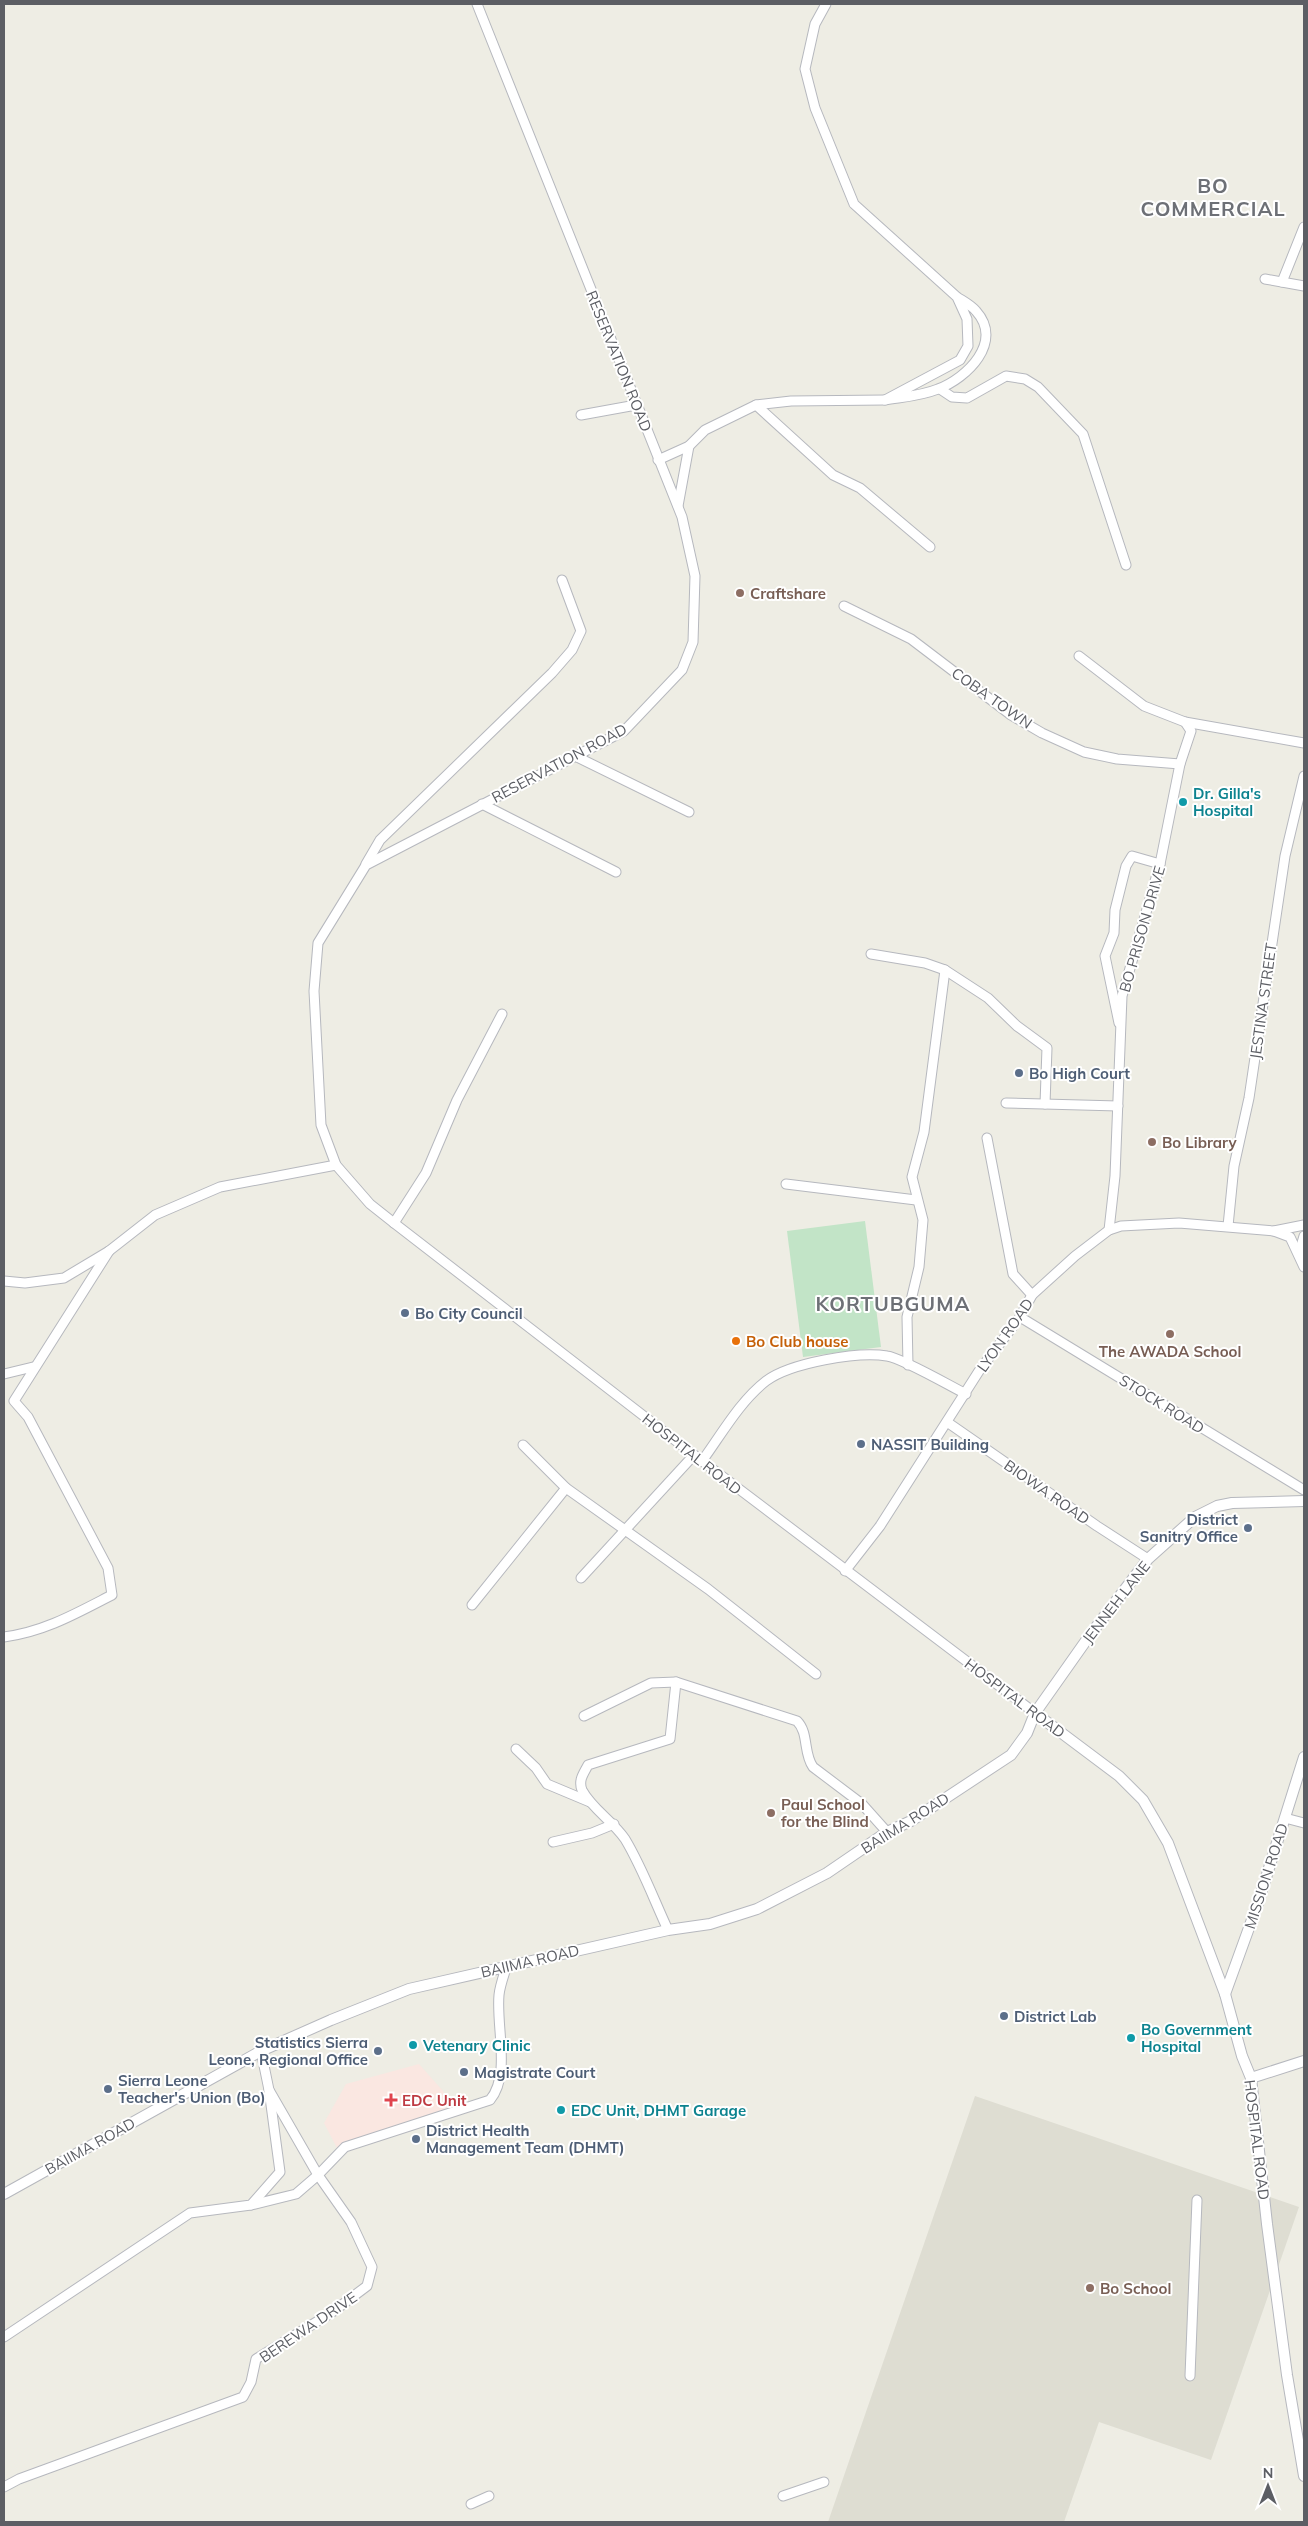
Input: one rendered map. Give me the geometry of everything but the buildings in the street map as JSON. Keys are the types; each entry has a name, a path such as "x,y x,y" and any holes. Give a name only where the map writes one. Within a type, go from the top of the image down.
{"street":[{"name":"RESERVATION ROAD","path":"366,865 624,731 682,670 693,642 695,576 678,506 477,4"},
{"path":"658,460 689,446 705,430 756,405 791,401 885,400 940,389 961,377 975,364 983,350 986,332 976,310 957,297 854,204 814,108 804,69 815,24 826,4"},
{"path":"1282,282 1304,227"},
{"path":"1265,278 1304,286"},
{"path":"885,400 960,360 968,346 967,319 957,297"},
{"path":"940,389 952,397 967,398 1006,376 1025,379 1038,387 1083,434 1126,565"},
{"path":"581,415 636,404"},
{"path":"756,405 833,475 860,488 930,547"},
{"path":"678,506 689,446"},
{"path":"4,1281 25,1283 64,1278 109,1251 155,1214 220,1187 336,1165 322,1126 314,990 318,943 380,840 510,715 572,650 581,631 562,580"},
{"name":"COBA TOWN","path":"844,606 912,640 1011,715 1084,752 1117,759 1180,764"},
{"path":"1079,656 1144,706 1185,722 1304,743"},
{"name":"BO PRISON DRIVE","path":"1109,1230 1110,1206 1115,1176 1122,996 1160,864 1180,764 1191,731 1185,722"},
{"path":"575,756 690,812"},
{"name":"JESTINA STREET","path":"1228,1226 1234,1166 1249,1098 1285,856 1304,776"},
{"path":"482,804 616,872"},
{"path":"1121,1033 1109,984 1105,956 1114,933 1115,910 1126,866 1132,856 1160,864"},
{"path":"871,954 925,963 945,970 988,998 1017,1026 1047,1048 1045,1104"},
{"path":"908,1365 907,1317 919,1267 923,1220 916,1200 916,1185 912,1177 924,1132 945,970"},
{"path":"394,1224 426,1173 457,1100 502,1014"},
{"path":"1006,1103 1118,1106"},
{"path":"987,1138 1012,1274 1032,1295"},
{"name":"HOSPITAL ROAD","path":"336,1165 370,1204 394,1224 845,1571 1119,1776 1143,1800 1168,1843 1225,1994 1242,2056 1251,2078 1267,2224 1287,2375 1304,2476"},
{"path":"786,1184 916,1200"},
{"name":"LYON ROAD","path":"845,1571 880,1526 979,1371 1020,1317 1032,1295 1075,1256 1109,1230 1121,1226 1179,1224 1228,1226 1274,1231 1304,1225"},
{"path":"1274,1231 1290,1237 1304,1267"},
{"path":"1299,1253 1304,1236"},
{"path":"4,1637 27,1634 62,1621 112,1595 108,1568 28,1417 14,1401 33,1367 109,1251"},
{"name":"STOCK ROAD","path":"1020,1317 1304,1490"},
{"path":"702,1461 748,1399 767,1381 799,1367 844,1356 889,1356 966,1394"},
{"path":"4,1374 33,1367"},
{"name":"BIOWA ROAD","path":"948,1422 1097,1526 1148,1559"},
{"path":"523,1445 566,1488 708,1589 816,1674"},
{"path":"581,1578 694,1455"},
{"path":"472,1605 566,1488"},
{"name":"JENNEH LANE","path":"1035,1714 1090,1635 1148,1559 1195,1517 1217,1506 1274,1501 1304,1501"},
{"path":"584,1716 651,1683 676,1682 796,1721 802,1727 807,1759 813,1767 862,1804 887,1832"},
{"path":"668,1930 625,1840 614,1824 590,1802 581,1788 581,1776 588,1765 670,1739 676,1682"},
{"name":"BAIIMA ROAD","path":"4,2194 260,2051 410,1989 668,1930 710,1924 757,1909 827,1873 887,1832 911,1821 1011,1755 1027,1733 1035,1714"},
{"path":"516,1749 536,1768 547,1784 590,1802"},
{"name":"MISSION ROAD","path":"1225,1994 1258,1903 1304,1757"},
{"path":"1285,1818 1304,1823"},
{"path":"553,1842 592,1833 614,1824"},
{"path":"4,2337 190,2213 251,2205 296,2194 318,2175 345,2147 490,2100 498,2090 500,2074 499,1994 507,1966"},
{"path":"251,2205 280,2172 269,2090 260,2051"},
{"path":"1251,2078 1304,2061"},
{"name":"BEREWA DRIVE","path":"4,2488 18,2479 243,2397 250,2382 256,2359 331,2313 367,2286 372,2267 351,2222 318,2175 269,2090"},
{"path":"1190,2376 1197,2200"},
{"path":"783,2496 824,2482"},
{"path":"471,2504 489,2496"}],"shaded area":[{"name":"EDC Unit","path":"419,2064 443,2091 450,2110 337,2148 324,2123 346,2084"},
{"name":"Bo School","path":"975,2096 1299,2207 1211,2460 1099,2422 1064,2522 828,2522"}],"green space":[{"path":"865,1221 881,1347 803,1357 787,1231"}],"place":[{"name":"Craftshare","path":"740,593"},
{"name":"Dr. Gilla's Hospital","path":"1183,802"},
{"name":"Bo High Court","path":"1019,1073"},
{"name":"Bo Library","path":"1152,1142"},
{"name":"Bo City Council","path":"405,1313"},
{"name":"The AWADA School","path":"1170,1334"},
{"name":"Bo Club house","path":"736,1341"},
{"name":"NASSIT Building","path":"861,1444"},
{"name":"District Sanitry Office","path":"1248,1528"},
{"name":"Paul School for the Blind","path":"771,1813"},
{"name":"District Lab","path":"1004,2016"},
{"name":"Bo Government Hospital","path":"1131,2038"},
{"name":"Vetenary Clinic","path":"413,2045"},
{"name":"Statistics Sierra Leone, Regional Office","path":"378,2051"},
{"name":"Magistrate Court","path":"464,2072"},
{"name":"Sierra Leone Teacher's Union (Bo)","path":"108,2089"},
{"name":"EDC Unit","path":"391,2100"},
{"name":"EDC Unit, DHMT Garage","path":"561,2110"},
{"name":"District Health Management Team (DHMT)","path":"416,2139"},
{"name":"Bo School","path":"1090,2288"}],"district":[{"name":"BO COMMERCIAL","path":"1213,196"},
{"name":"KORTUBGUMA","path":"893,1303"}]}
